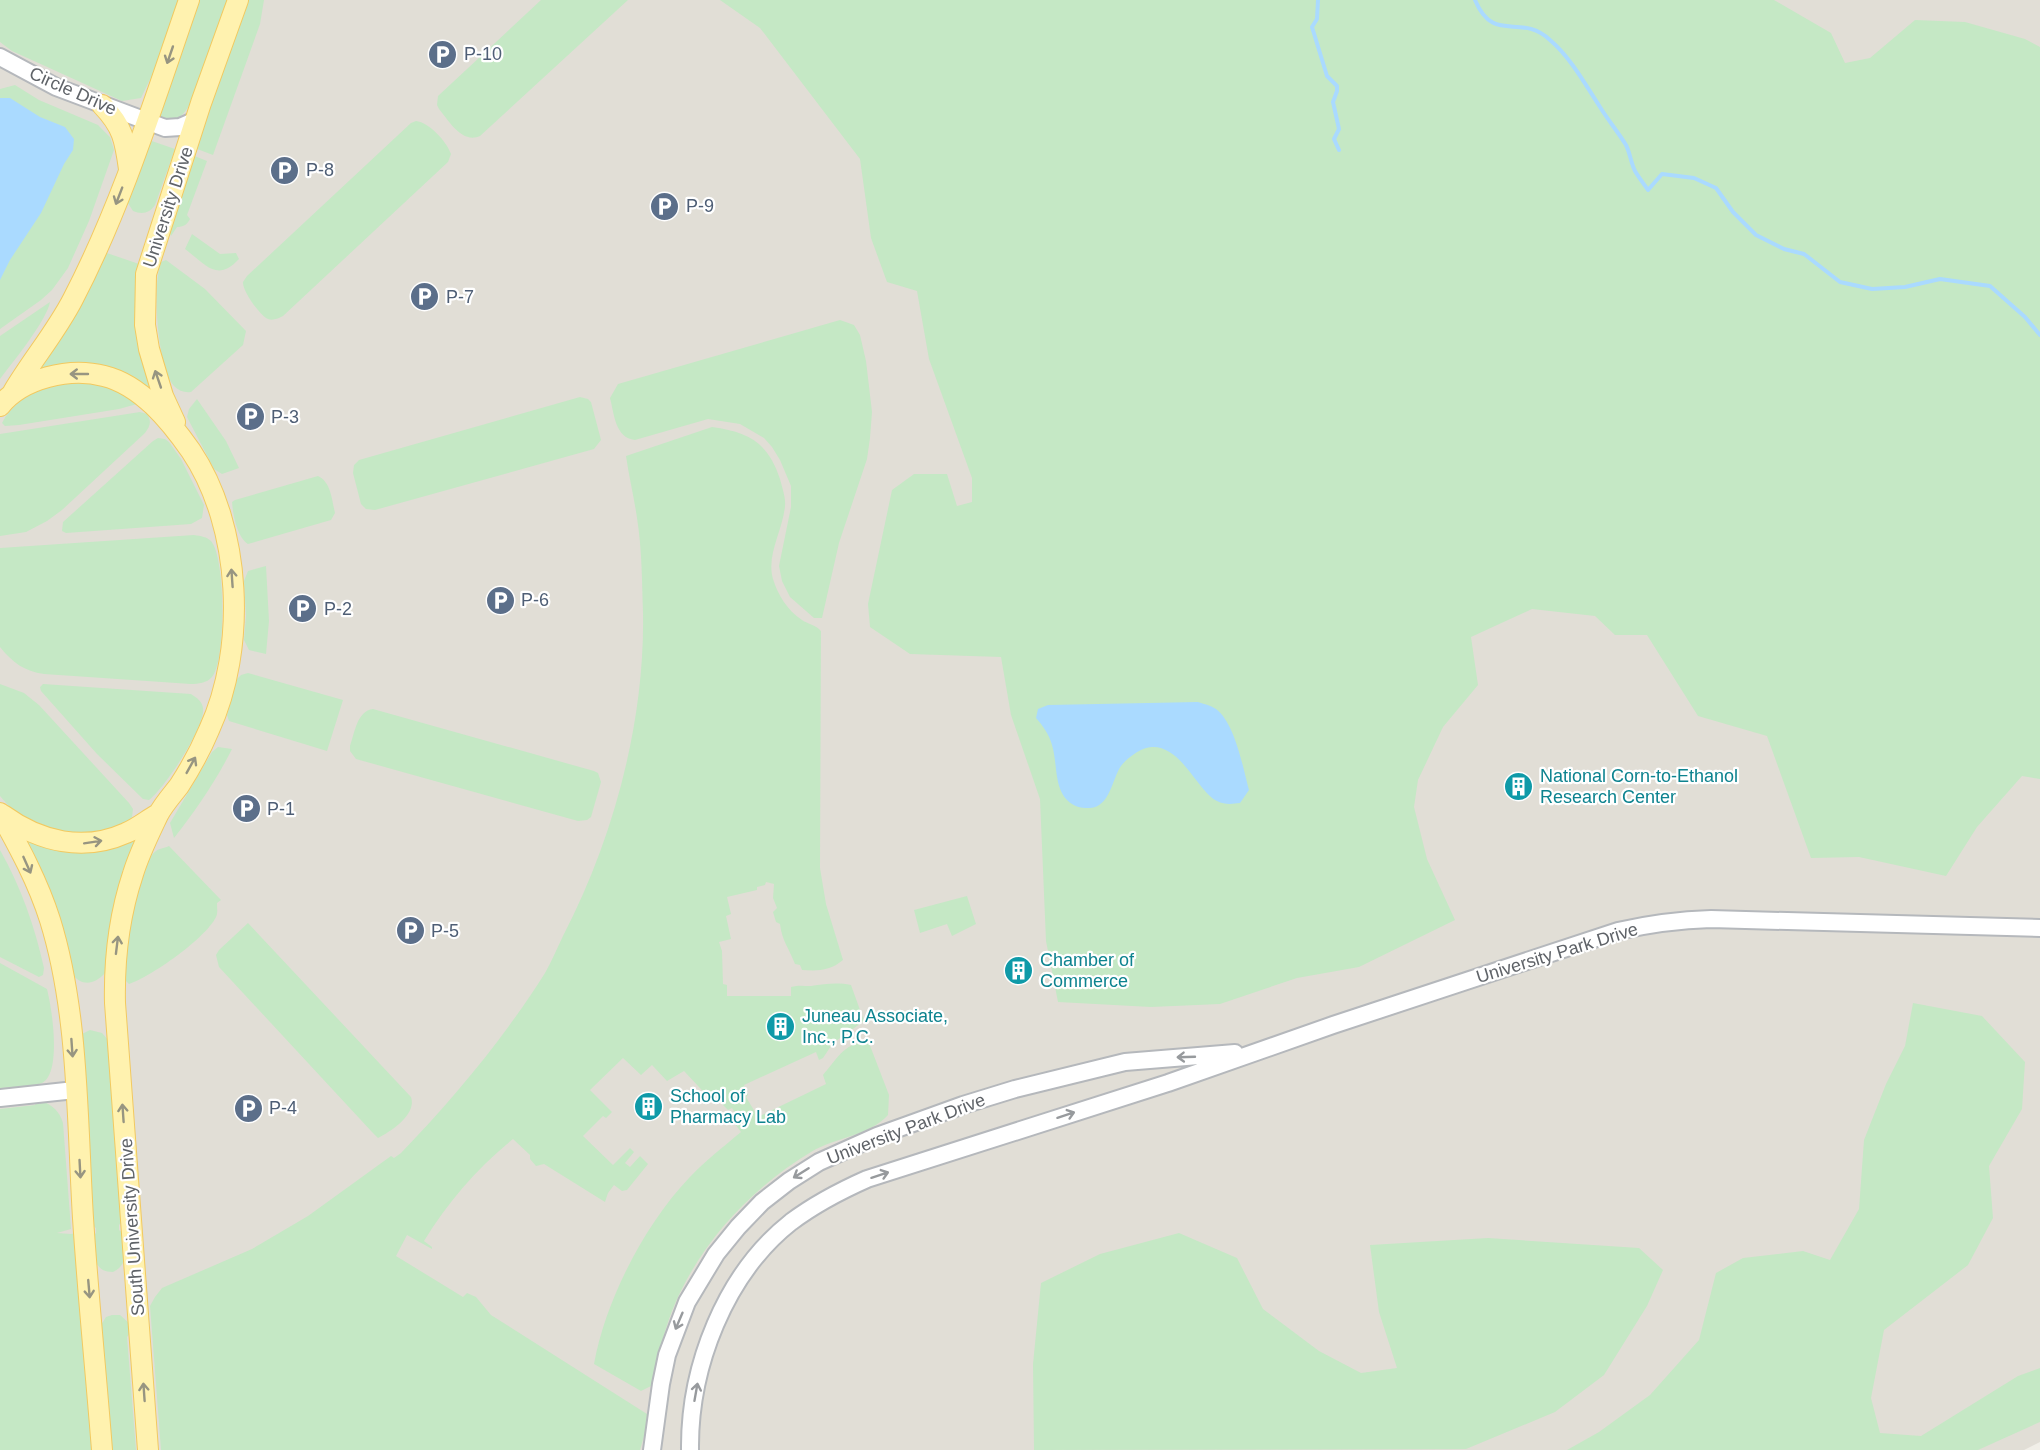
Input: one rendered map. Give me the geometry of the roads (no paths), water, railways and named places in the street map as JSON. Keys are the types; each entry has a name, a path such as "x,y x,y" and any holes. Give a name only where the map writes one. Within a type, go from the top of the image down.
{"main road":[{"name":"University Drive","path":"6,400 46,345 95,255 147,122 189,0"},
{"name":"University Drive","path":"115,1003 117,941 123,906 133,873 158,814 188,771 211,728 226,675 233,633 232,573 220,514 206,478 179,433 158,380 145,325 145,292 147,265 238,0"},
{"path":"102,105 115,118 122,134 129,169"},
{"name":"University Drive","path":"6,400 39,380 81,373 102,375 122,381 153,406 179,433"},
{"name":"University Drive","path":"0,813 37,835 78,844 117,837 135,829 158,814"},
{"name":"University Drive","path":"0,813 23,855 50,921 68,1006 75,1090"},
{"name":"South University Drive","path":"115,1003 148,1450"},
{"path":"75,1090 102,1450"}],"street":[{"name":"Circle Drive","path":"0,57 56,87 165,128 180,127 196,120"},
{"name":"University Park Drive","path":"690,1450 696,1387 703,1360 724,1308 749,1267 790,1223 817,1203 879,1175 1157,1086 1607,934 1653,924 1711,919 2040,928"},
{"name":"University Park Drive","path":"652,1450 667,1355 687,1302 716,1254 738,1227 762,1202 789,1180 819,1162 877,1136 1015,1089 1125,1062 1265,1049"},
{"path":"0,1098 75,1090"}],"water":[{"path":"0,98 10,98 40,117 65,127 74,139 73,150 41,213 10,260 0,280"},
{"path":"1198,702 1216,709 1223,716 1233,735 1249,790 1240,803 1226,804 1217,801 1172,754 1152,747 1139,751 1121,766 1110,792 1102,803 1090,808 1078,807 1066,799 1059,785 1051,741 1046,730 1036,718 1038,709 1048,705"}],"waterway":[{"path":"1318,0 1317,19 1312,27 1327,76 1337,86 1333,102 1339,129 1334,139 1339,150"},
{"path":"1475,0 1482,13 1491,21 1499,25 1528,28 1539,32 1558,47 1626,145 1635,171 1648,190 1662,174 1694,178 1716,188 1733,212 1756,235 1784,249 1804,254 1840,282 1872,289 1905,287 1940,279 1990,286 2025,317 2040,335"}],"place":[{"name":"P-10","path":"443,54"},
{"name":"P-8","path":"285,170"},
{"name":"P-9","path":"665,206"},
{"name":"P-7","path":"425,297"},
{"name":"P-3","path":"250,417"},
{"name":"P-6","path":"500,600"},
{"name":"P-2","path":"303,609"},
{"name":"National Corn-to-Ethanol Research Center","path":"1519,786"},
{"name":"P-1","path":"246,809"},
{"name":"P-5","path":"410,931"},
{"name":"Chamber of Commerce","path":"1019,970"},
{"name":"Juneau Associate, Inc., P.C.","path":"781,1026"},
{"name":"School of Pharmacy Lab","path":"649,1106"},
{"name":"P-4","path":"248,1108"}]}
